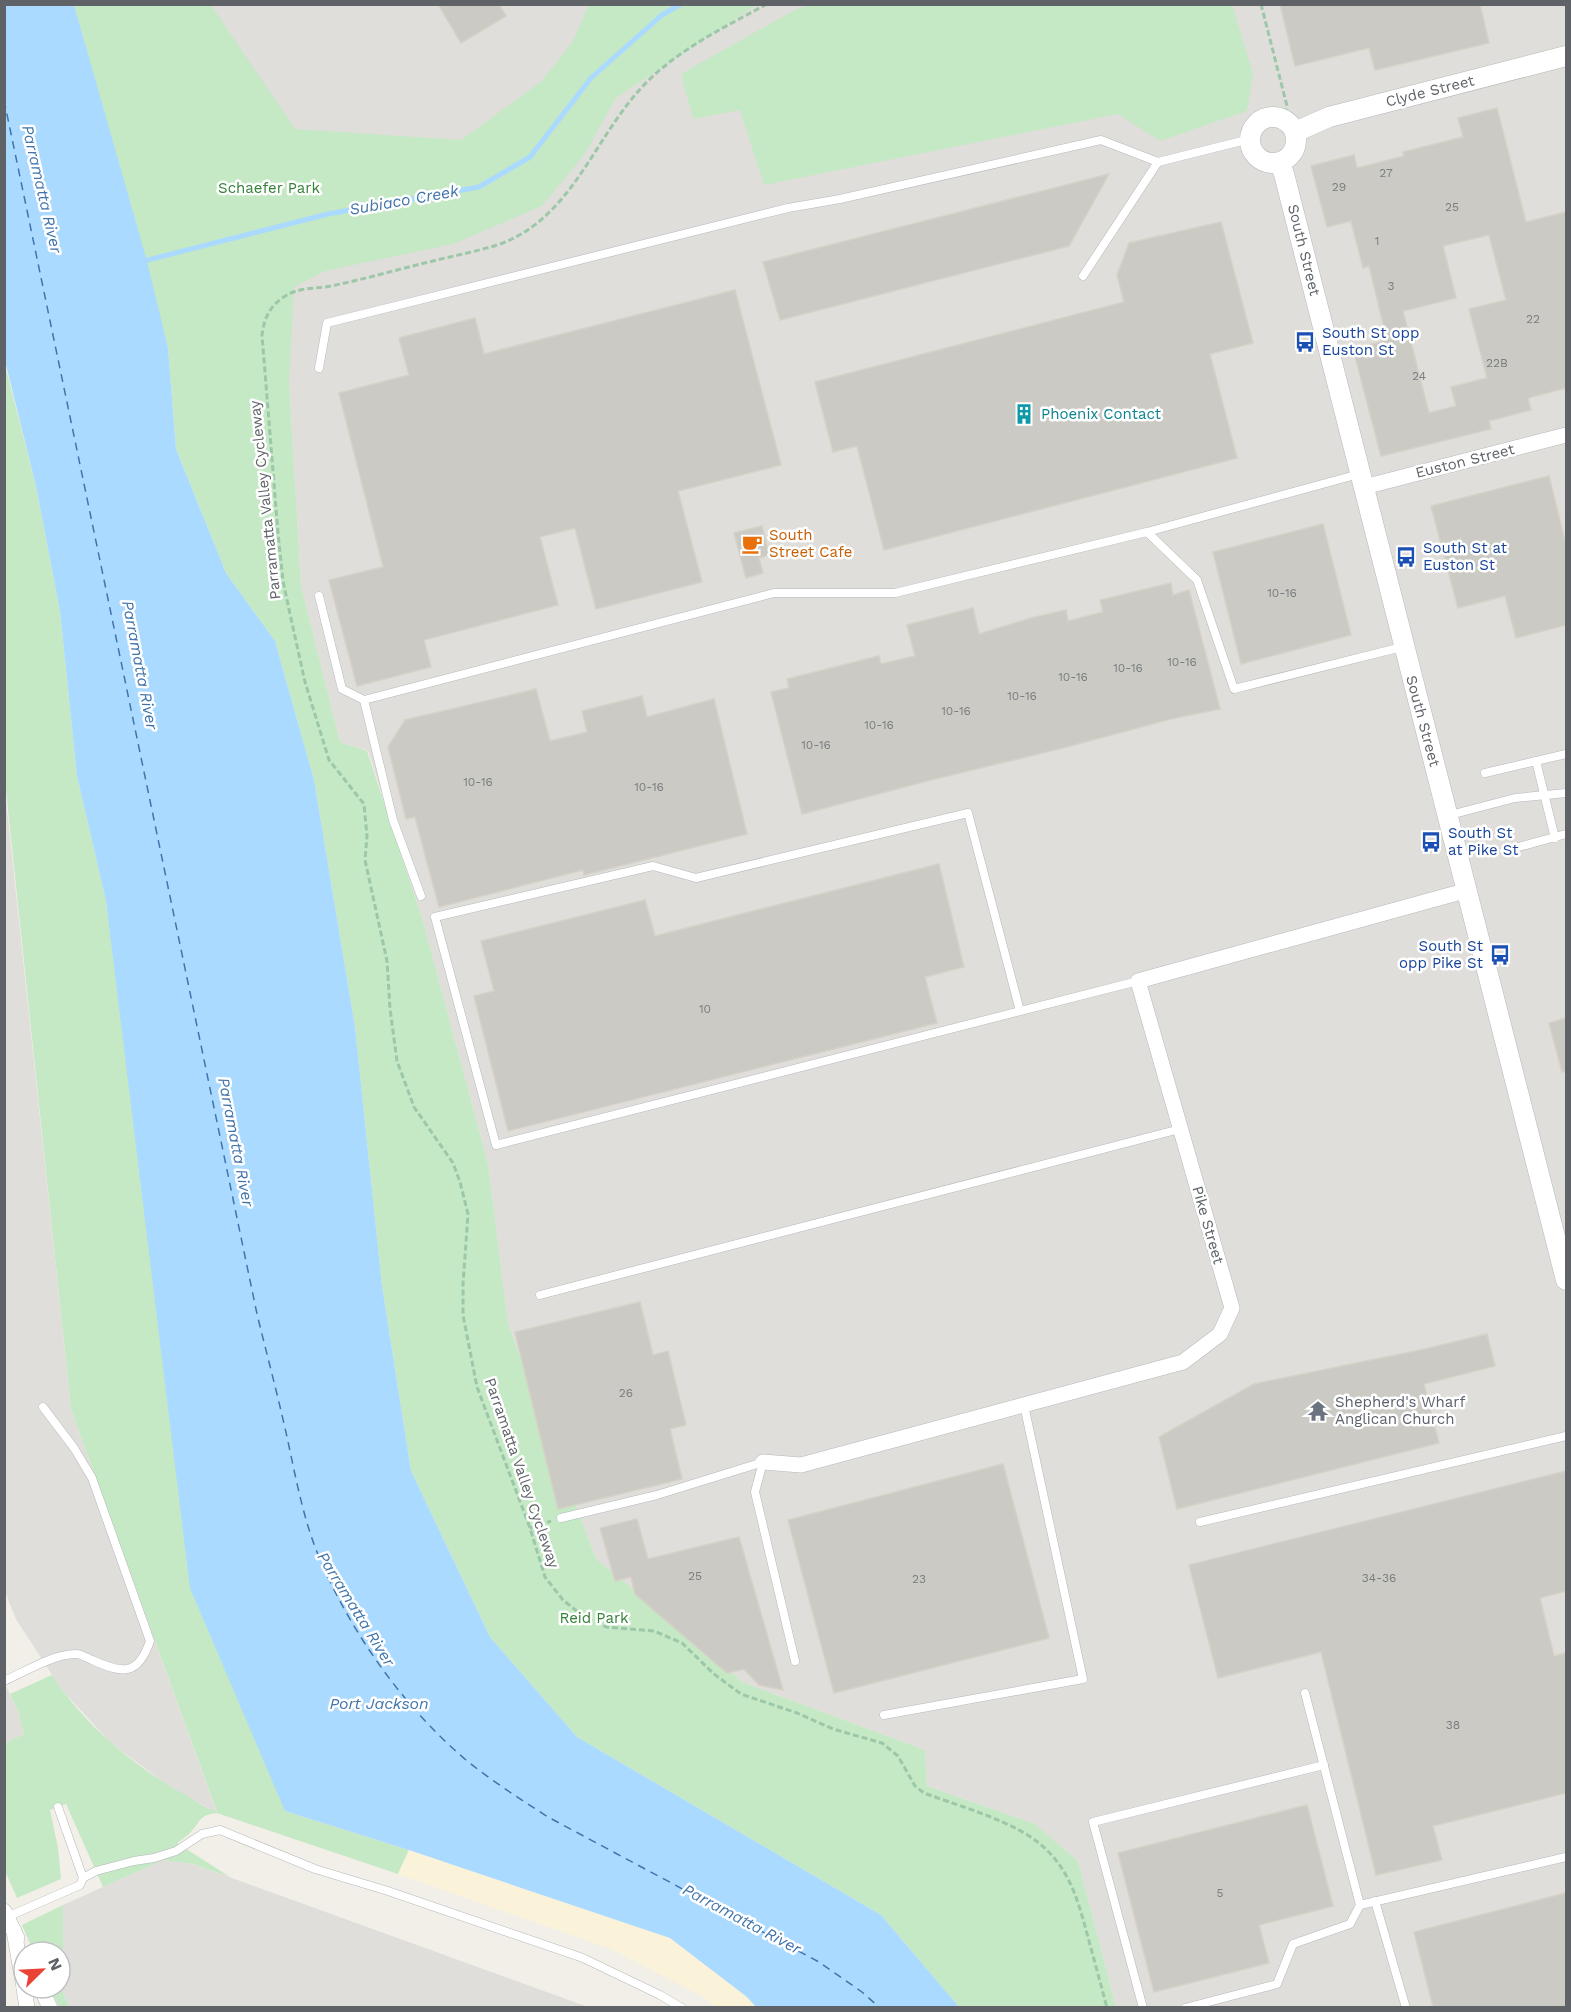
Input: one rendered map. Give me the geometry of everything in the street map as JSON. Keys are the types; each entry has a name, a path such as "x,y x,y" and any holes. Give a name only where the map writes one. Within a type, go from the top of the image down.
{"street":[{"name":"Clyde Street","path":"1289,126 1566,56"},
{"path":"1272,117 1289,126 1296,140 1293,152 1288,158 1280,163 1272,163 1260,159 1255,154 1250,139 1255,126 1272,117"},
{"name":"South Street","path":"1280,163 1566,1280"},
{"name":"Euston Street","path":"1362,480 1566,435"},
{"path":"1138,981 1468,890"},
{"name":"Pike Street","path":"763,1462 801,1465 1184,1362 1220,1334 1232,1308 1138,981"},
{"path":"8,1919 18,1940"},
{"path":"8,1919 13,1940"}],"lane":[{"path":"319,368 327,323 788,208 840,199 1101,140 1158,162 1250,139"},
{"path":"1083,276 1158,162"},
{"path":"319,596 342,689 364,700 774,593 895,593 1362,480"},
{"path":"1146,532 1197,580 1234,689 1404,646"},
{"path":"364,700 393,820 422,896"},
{"path":"1485,773 1566,754"},
{"path":"1536,761 1555,837"},
{"path":"1448,816 1515,798 1566,793"},
{"path":"1020,1011 968,813 696,878 653,866 435,917 496,1145 1138,981"},
{"path":"1504,851 1566,834"},
{"path":"540,1295 1180,1129"},
{"path":"884,1716 1083,1679 1024,1405"},
{"path":"4,1681 53,1659 76,1653 122,1671 137,1667 150,1641 92,1478 74,1448 43,1407"},
{"path":"1200,1522 1566,1436"},
{"path":"561,1518 657,1495 763,1462"},
{"path":"763,1462 755,1492 795,1661"},
{"path":"1185,2007 1277,1984 1293,1944 1350,1924 1360,1905 1305,1693"},
{"path":"1143,2007 1093,1822 1324,1765"},
{"path":"8,1919 80,1885 82,1878 58,1807"},
{"path":"82,1878 96,1871 176,1851 202,1834 220,1830 315,1869 388,1891 583,1958 682,2007"},
{"path":"1360,1905 1566,1857"},
{"path":"1375,1901 1406,2007"}],"path":[{"name":"Parramatta Valley Cycleway","path":"767,4 702,40 664,65 626,107 575,183 546,216 521,234 489,247 329,286 298,290 286,296 263,319 262,335 283,581 305,682 328,760 364,804 367,836 365,860 387,961 397,1061 414,1107 453,1163 460,1182 468,1214 463,1315 477,1387 531,1528 545,1577 562,1600 583,1616 606,1627 654,1632 682,1643 714,1674 741,1694 797,1713 833,1729 882,1743 898,1756 915,1786 924,1792 1002,1822 1025,1834 1047,1850 1064,1872 1077,1896 1107,2007"},
{"path":"1262,4 1287,106 1289,126"},
{"path":"531,1528 561,1518"}],"shaded area":[{"path":"208,5 1566,5 1566,2007 1116,2007 1078,1861 1035,1824 927,1786 925,1750 742,1682 700,1643 596,1559 508,1324 488,1164 422,918 368,751 340,742 301,586 289,381"},
{"path":"4,781 71,1409 217,1813 170,1787 111,1743 62,1690 16,1619 5,1592"},
{"path":"4,1682 18,1711 24,1734 5,1743"},
{"path":"163,1860 193,1864 588,2007 69,2008 66,2000 72,2000 72,1940 63,1940 63,1905"}],"green space":[{"path":"1232,4 1253,74 1247,111 1160,141 1118,114 764,185 740,110 693,119 681,74 793,11 808,5"},
{"path":"74,5 211,5 295,129 461,140 542,81 573,41 589,5 756,5 616,98 584,155 542,206 453,244 325,271 294,287 289,381 301,586 340,742 367,751 422,918 488,1164 508,1324 596,1559 700,1643 742,1682 925,1750 927,1786 1035,1824 1078,1861 1116,2007 959,2007 881,1915 577,1737 490,1637 411,1471 382,1286 355,1027 314,780 275,641 226,573 176,449 168,348"},
{"path":"4,361 36,486 60,611 77,776 106,901 117,982 285,1811 409,1850 398,1874 217,1813 203,1817 189,1834 177,1843 230,1877 193,1864 163,1860 103,1887 66,1804 50,1810 58,1848 61,1879 17,1898 5,1871 5,1743 24,1734 18,1711 10,1694 52,1675 80,1712 131,1759 169,1786 217,1812 71,1409 5,781"},
{"path":"63,1905 63,1940 29,1940 22,1925"},
{"path":"56,2000 66,2000 69,2007 59,2007"}],"sand":[{"path":"409,1850 670,1938 747,1997 756,2007 715,2007 702,1996 611,1949 398,1874"}],"water":[{"name":"Port Jackson","path":"4,5 74,5 147,261 168,348 176,449 226,573 275,641 314,780 355,1027 382,1286 411,1471 490,1637 577,1737 881,1915 959,2007 756,2007 747,1997 670,1938 409,1850 285,1811 190,1588 106,901 77,776 60,611 36,486 5,361"}],"building":[{"path":"438,4 499,4 506,16 461,43"},
{"path":"1280,4 1480,4 1489,43 1375,70 1369,48 1295,66"},
{"path":"1497,108 1526,222 1566,212 1566,388 1528,398 1531,410 1489,421 1491,429 1381,456 1353,349 1387,340 1369,266 1363,268 1351,221 1327,227 1311,166 1354,155 1357,168 1404,156 1403,152 1463,137 1458,118","holes":["1489,235 1506,300 1469,309 1487,378 1451,387 1456,406 1429,413 1403,311 1456,298 1443,246"]},
{"path":"1109,174 1069,246 780,320 763,262"},
{"name":"Phoenix Contact","path":"1221,222 1253,343 1210,354 1237,458 884,550 857,446 833,452 815,382 1124,302 1117,275 1129,243"},
{"path":"735,290 781,465 678,491 702,582 596,609 575,528 540,537 558,605 424,640 431,667 357,686 329,580 383,567 339,393 409,375 399,338 475,318 484,354"},
{"path":"1549,476 1566,545 1566,625 1516,638 1505,596 1458,608 1431,506"},
{"path":"1323,524 1351,635 1241,664 1213,552"},
{"name":"South Street Cafe","path":"762,526 769,555 759,558 763,573 746,578 734,533"},
{"path":"1171,583 1173,595 1189,590 1220,709 1171,719 802,814 771,692 789,688 787,679 879,656 881,664 915,656 907,625 973,608 979,634 1066,610 1068,621 1103,612 1100,600"},
{"path":"536,689 550,741 587,732 582,711 642,696 647,717 714,699 747,834 584,875 583,870 439,907 415,817 406,819 388,747 405,720"},
{"path":"939,864 964,967 925,977 937,1023 508,1131 474,996 494,991 481,941 645,900 655,936"},
{"path":"1566,1018 1566,1071 1562,1072 1549,1023"},
{"path":"640,1302 653,1355 668,1351 686,1425 670,1429 682,1479 558,1509 515,1332"},
{"name":"Shepherd's Wharf Anglican Church","path":"1487,1334 1495,1366 1424,1384 1439,1443 1177,1509 1159,1437 1254,1384"},
{"path":"1003,1464 1049,1638 834,1693 788,1520"},
{"path":"1566,1471 1566,1591 1540,1598 1554,1656 1566,1653 1566,1793 1433,1826 1442,1860 1376,1875 1321,1652 1218,1678 1189,1565"},
{"path":"637,1519 648,1559 739,1537 783,1690 759,1685 744,1669 727,1673 635,1594 631,1577 615,1581 600,1528"},
{"path":"1307,1805 1333,1906 1259,1925 1269,1963 1154,1992 1118,1853"},
{"path":"1566,1893 1566,2007 1433,2007 1414,1932"}],"waterway":[{"name":"Subiaco Creek","path":"140,262 328,214 479,187 530,157 591,78 662,15 681,4"}],"ferry route":[{"path":"4,100 257,1314 310,1534 328,1577 359,1635 398,1689 419,1715 476,1768 548,1817 819,1962 862,1992 880,2008"}],"place":[{"name":"South St opp Euston St","path":"1305,342"},
{"name":"Phoenix Contact","path":"1024,414"},
{"name":"South Street Cafe","path":"752,544"},
{"name":"South St at Euston St","path":"1406,557"},
{"name":"South St at Pike St","path":"1431,842"},
{"name":"South St opp Pike St","path":"1500,955"},
{"name":"Shepherd's Wharf Anglican Church","path":"1318,1411"}],"park label":[{"name":"Schaefer Park","path":"269,188"},
{"name":"Reid Park","path":"594,1618"}],"water label":[{"name":"Parramatta River","path":"42,189"},
{"name":"Parramatta River","path":"140,665"},
{"name":"Parramatta River","path":"236,1142"},
{"name":"Parramatta River","path":"356,1609"},
{"name":"Parramatta River","path":"742,1919"}]}
